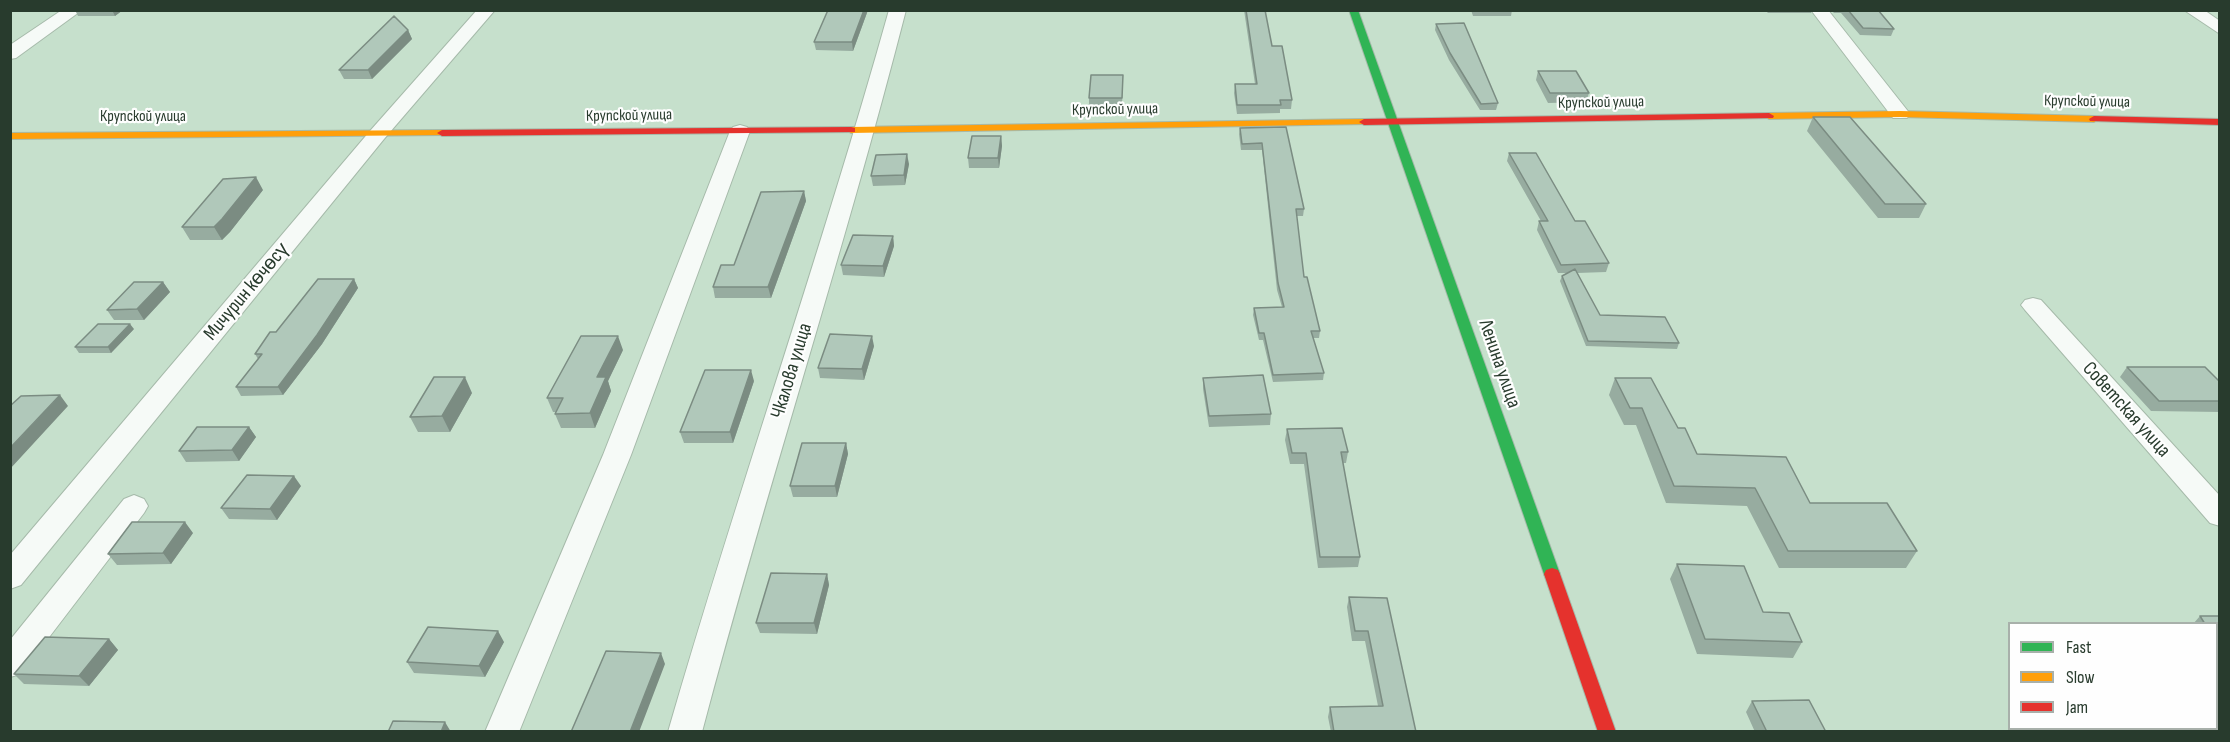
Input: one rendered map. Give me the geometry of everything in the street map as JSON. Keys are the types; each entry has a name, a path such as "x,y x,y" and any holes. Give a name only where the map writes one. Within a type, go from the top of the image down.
{"street":[{"path":"10,54 74,10"},
{"name":"Мичурин көчөсү","path":"10,577 377,135 487,10"},
{"name":"Чкалова улица","path":"685,732 720,602 867,130 898,10"},
{"name":"Ленина улица","path":"1353,10 1395,123 1607,732"},
{"path":"1819,10 1900,114"},
{"path":"2192,10 2220,29"},
{"name":"Крупской улица","path":"10,136 867,130 1900,114 2220,122"},
{"path":"502,732 617,455 740,131"},
{"name":"Советская улица","path":"2033,305 2220,515"},
{"path":"10,664 134,506"}],"building":[{"path":"828,10 864,10 852,42 814,42"},
{"path":"1246,10 1265,10 1272,46 1282,46 1292,100 1280,100 1281,105 1237,105 1235,84 1257,84"},
{"path":"1848,10 1878,10 1894,29 1863,28"},
{"path":"394,16 408,30 368,70 339,70"},
{"path":"1464,23 1498,103 1481,104 1450,53 1436,24"},
{"path":"1538,71 1576,71 1589,93 1550,93"},
{"path":"1091,75 1123,75 1122,98 1089,98"},
{"path":"1813,117 1850,117 1926,204 1885,204"},
{"path":"1286,127 1304,209 1296,209 1304,277 1307,277 1320,331 1311,331 1324,373 1273,375 1264,333 1259,333 1254,308 1284,307 1278,283 1262,143 1242,144 1240,128"},
{"path":"972,136 1001,136 998,158 968,158"},
{"path":"1509,153 1536,153 1575,221 1585,221 1609,263 1561,265 1539,221 1548,221"},
{"path":"907,154 904,175 871,176 876,155"},
{"path":"256,177 214,227 182,227 223,179"},
{"path":"804,191 768,287 713,287 721,265 734,265 761,192"},
{"path":"853,235 893,236 883,266 841,265"},
{"path":"1575,269 1600,315 1665,317 1679,343 1588,341 1562,276"},
{"path":"318,279 354,279 317,335 278,387 236,387 262,354 255,354 270,332 276,332"},
{"path":"134,282 163,282 137,309 107,310"},
{"path":"98,324 130,324 108,347 75,347"},
{"path":"830,334 872,336 862,369 818,368"},
{"path":"581,336 618,336 597,377 606,377 590,413 555,414 563,398 547,398"},
{"path":"2127,367 2205,367 2220,382 2220,401 2159,401"},
{"path":"705,370 751,370 730,432 680,432"},
{"path":"1263,375 1271,414 1209,416 1203,378"},
{"path":"434,377 465,377 442,416 410,417"},
{"path":"1615,378 1651,378 1678,428 1685,428 1697,454 1786,457 1810,503 1887,503 1917,551 1788,551 1755,488 1674,486 1642,408 1630,408"},
{"path":"60,395 10,448 10,406 21,396"},
{"path":"197,427 249,427 232,450 179,451"},
{"path":"1342,428 1348,452 1341,452 1360,557 1320,557 1306,453 1292,453 1287,429"},
{"path":"802,443 846,443 835,486 790,486"},
{"path":"247,475 294,476 270,509 221,508"},
{"path":"132,522 185,522 163,553 108,554"},
{"path":"1677,564 1744,566 1763,612 1789,613 1802,642 1705,639"},
{"path":"771,573 827,574 814,623 756,623"},
{"path":"1349,597 1387,598 1416,732 1334,732 1330,707 1383,706 1368,631 1355,631"},
{"path":"2200,616 2220,616 2220,641 2218,622 2204,622"},
{"path":"428,627 498,631 479,666 407,662"},
{"path":"45,637 109,639 79,676 14,674"},
{"path":"606,651 661,653 630,732 571,732"},
{"path":"2220,694 2220,732 2167,732 2165,730 2218,730 2218,695"},
{"path":"1809,700 1826,732 1767,732 1752,701"},
{"path":"393,721 445,722 441,732 388,732"}],"traffic: fast":[{"path":"1353,10 1552,574"}],"traffic: slow":[{"path":"1769,116 1900,114 2094,119"},
{"path":"851,130 1364,122"},
{"path":"10,136 442,133"}],"traffic: jam":[{"path":"1364,122 1769,116"},
{"path":"2094,119 2220,122"},
{"path":"442,133 851,130"},
{"path":"1552,574 1607,732"}]}
